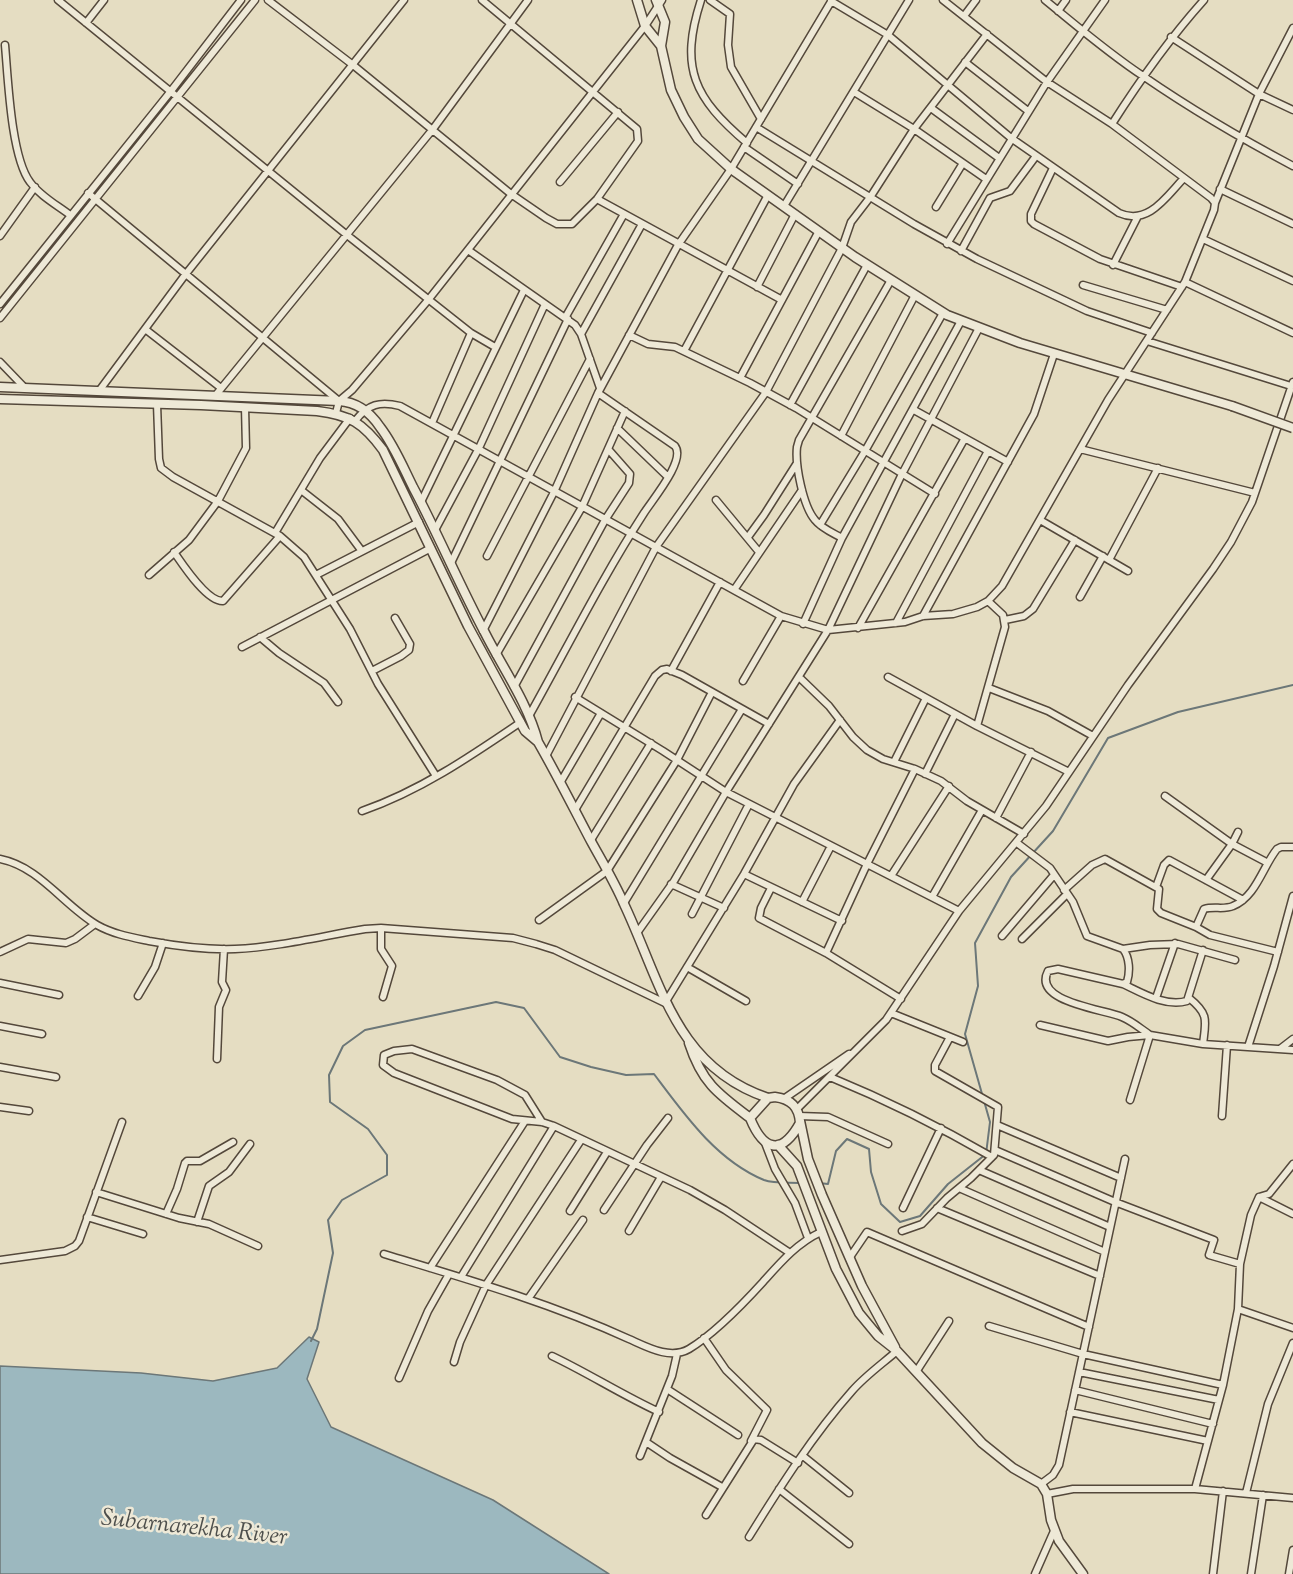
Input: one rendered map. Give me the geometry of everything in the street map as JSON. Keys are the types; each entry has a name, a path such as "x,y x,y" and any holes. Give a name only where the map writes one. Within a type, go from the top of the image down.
{"street":[{"path":"58,0 347,235 471,333 495,347"},
{"path":"86,22 104,0"},
{"path":"0,304 241,0"},
{"path":"0,318 255,0"},
{"path":"268,0 511,194 557,224 567,225 578,221 597,199 639,137 638,129 482,0"},
{"path":"99,391 185,275 404,0"},
{"path":"215,396 432,129 528,0"},
{"path":"638,0 645,26 661,46"},
{"path":"701,0 691,40 695,77 703,98 712,111 745,145 798,184"},
{"path":"710,0 730,15 728,45 731,67 760,119"},
{"path":"483,631 554,492 599,391 678,245 731,169 832,0 888,35 1011,138 1119,213 1137,218 1144,215 1156,208 1184,178"},
{"path":"784,206 909,0"},
{"path":"943,0 1047,82 1112,124 1215,203"},
{"path":"964,16 976,0"},
{"path":"1045,0 1082,31 1143,76 1241,138 1293,166"},
{"path":"1058,11 1066,0"},
{"path":"947,244 1028,111 1105,0"},
{"path":"1112,124 1171,37 1202,1"},
{"path":"336,413 339,401 352,390 429,299 645,26 659,2"},
{"path":"659,2 665,22 661,46 671,90 698,139 731,169 867,265 943,313 979,328 1054,354 1232,406 1293,428"},
{"path":"174,552 203,590 213,599 223,602 277,535 320,458 364,410 381,404 391,404 400,406 479,448 554,492 781,616 803,624 828,630 858,628 896,623 923,616 953,614 988,601 1002,586 1080,449 1184,285 1259,94 1293,28"},
{"path":"546,756 575,697 656,547 766,392 842,248 851,222 871,196 914,129 987,34"},
{"path":"1171,37 1259,94 1293,110"},
{"path":"5,45 15,138 25,171 35,187 70,215"},
{"path":"965,62 1028,111"},
{"path":"854,92 914,129 986,179"},
{"path":"931,108 999,159"},
{"path":"560,182 618,112"},
{"path":"756,127 947,244 1087,311 1152,333"},
{"path":"961,251 990,198 1010,191 1036,156"},
{"path":"936,207 963,163"},
{"path":"1053,168 1031,214 1031,221 1047,232 1113,265 1184,285 1293,333"},
{"path":"0,236 35,187"},
{"path":"1220,189 1293,224"},
{"path":"88,193 339,401"},
{"path":"684,351 768,195"},
{"path":"597,199 782,300"},
{"path":"451,563 567,319 624,214"},
{"path":"757,287 795,214"},
{"path":"1113,265 1137,218"},
{"path":"581,334 642,224"},
{"path":"740,378 819,231"},
{"path":"1203,239 1293,281"},
{"path":"468,250 567,319 581,334 599,391 678,450 677,461 631,534 529,716"},
{"path":"790,405 867,265"},
{"path":"842,538 820,525 810,513 802,490 796,453 799,440 891,280"},
{"path":"1083,285 1167,310"},
{"path":"421,502 524,290"},
{"path":"841,435 915,296"},
{"path":"435,530 479,448 545,304"},
{"path":"820,525 943,313"},
{"path":"803,624 842,538 961,321"},
{"path":"637,933 671,884 828,630 902,473 979,328"},
{"path":"145,329 221,388"},
{"path":"432,423 471,333"},
{"path":"629,335 648,344 670,345 740,378 841,435 935,494"},
{"path":"798,1113 891,1013 959,911 1046,806 1128,685 1213,569 1231,542 1255,493 1292,384 1147,341"},
{"path":"923,616 1034,414 1054,354"},
{"path":"487,556 590,359"},
{"path":"0,362 25,388"},
{"path":"0,387 339,401 349,402 364,410 389,441 421,502 483,631 533,724 538,742 624,903 665,1003 688,1040 699,1070 706,1081 723,1098 750,1118 795,1203 808,1238"},
{"path":"0,399 245,407 336,413 353,420 371,435 383,450 468,626 525,731 538,742"},
{"path":"157,404 161,468 277,535 304,557 350,629 372,671 436,776"},
{"path":"149,575 200,527 218,501 246,448 245,407"},
{"path":"914,410 1008,462"},
{"path":"496,654 582,507 625,411"},
{"path":"617,428 668,477"},
{"path":"858,628 965,438"},
{"path":"514,688 605,520 630,479 627,469 608,449"},
{"path":"1080,449 1255,493"},
{"path":"896,623 988,451"},
{"path":"748,537 798,463"},
{"path":"1080,597 1106,558 1158,468"},
{"path":"301,490 338,519 361,550"},
{"path":"734,590 802,490"},
{"path":"716,500 759,552"},
{"path":"1040,520 1128,571"},
{"path":"316,575 419,522"},
{"path":"1005,621 1024,616 1034,609 1075,540"},
{"path":"242,647 431,548"},
{"path":"671,671 720,582"},
{"path":"977,726 1004,637 1003,615 988,601"},
{"path":"743,681 781,616"},
{"path":"372,671 409,650 410,644 395,618"},
{"path":"260,637 279,653 324,683 338,702"},
{"path":"575,810 659,671 671,671 682,675 769,724"},
{"path":"799,677 867,750 877,756 915,769 949,786 982,810 1024,834"},
{"path":"888,678 1068,772"},
{"path":"989,688 1048,711 1093,736"},
{"path":"539,920 607,871 678,760 712,692"},
{"path":"575,697 726,792 959,911"},
{"path":"894,762 926,698"},
{"path":"624,903 742,709"},
{"path":"560,783 601,713"},
{"path":"925,774 955,714"},
{"path":"665,1003 724,908 804,770 840,720"},
{"path":"362,810 392,800 436,776 468,758 521,722"},
{"path":"591,840 651,744"},
{"path":"996,818 1031,752"},
{"path":"826,953 867,864 915,769"},
{"path":"891,876 949,786"},
{"path":"1165,796 1232,844 1268,863"},
{"path":"692,914 749,804"},
{"path":"932,897 982,810"},
{"path":"1206,880 1238,832"},
{"path":"1017,843 1050,868 1066,892 1087,936 1123,949 1175,944 1235,960"},
{"path":"802,902 831,846"},
{"path":"1197,927 1204,909 1236,905 1243,900 1260,877 1277,849 1293,847"},
{"path":"0,859 18,864 30,871 95,924 125,936 163,943 224,949 255,947 381,928 513,939 555,950 665,1003"},
{"path":"1022,939 1092,865 1102,859 1156,887 1160,892 1158,911 1216,937 1278,952"},
{"path":"1156,887 1164,865 1169,860 1243,900"},
{"path":"744,874 842,921"},
{"path":"1002,936 1054,875"},
{"path":"671,884 724,908"},
{"path":"771,888 761,908 759,918 826,953 901,999"},
{"path":"1248,1047 1292,907 1293,896"},
{"path":"0,952 28,939 66,943 95,924"},
{"path":"381,928 381,949 392,966 383,997"},
{"path":"138,996 155,967 163,943"},
{"path":"1156,998 1175,944"},
{"path":"217,1059 219,1007 226,990 222,980 224,949"},
{"path":"1123,949 1128,959 1129,976 1127,982 1123,984"},
{"path":"1150,1035 1120,1016 1053,994 1045,984 1048,971 1058,969 1123,984 1156,998 1176,1003 1187,1001 1189,998 1203,950"},
{"path":"687,967 746,1001"},
{"path":"0,983 59,995"},
{"path":"1189,998 1205,1014 1203,1044"},
{"path":"891,1013 963,1042"},
{"path":"1040,1025 1108,1041 1150,1035 1203,1044 1293,1050"},
{"path":"0,1026 42,1034"},
{"path":"1130,1100 1150,1035"},
{"path":"902,1231 922,1224 992,1157 995,1150 998,1107 935,1071 935,1065 950,1037"},
{"path":"1280,1049 1293,1039"},
{"path":"688,1040 727,1079 768,1098 785,1098 862,1044"},
{"path":"1222,1116 1227,1045"},
{"path":"542,1122 525,1095 497,1080 412,1049 394,1050 384,1055 383,1065 394,1073 512,1119 542,1122 554,1126 635,1164 726,1210 790,1253"},
{"path":"0,1066 56,1077"},
{"path":"830,1077 941,1128 992,1157"},
{"path":"750,1118 768,1098"},
{"path":"785,1098 798,1113 808,1159 849,1257 897,1351"},
{"path":"0,1107 29,1111"},
{"path":"765,1143 778,1145 786,1141 800,1124 798,1113"},
{"path":"798,1113 828,1117 888,1144"},
{"path":"604,1210 647,1145 668,1118"},
{"path":"430,1268 525,1121"},
{"path":"0,1260 71,1249 79,1241 122,1122"},
{"path":"996,1125 1120,1178"},
{"path":"461,1277 554,1126"},
{"path":"903,1208 941,1128"},
{"path":"454,1362 460,1342 486,1285 582,1140"},
{"path":"166,1214 185,1163 200,1161 233,1142"},
{"path":"197,1222 209,1186 229,1172 250,1144"},
{"path":"778,1145 797,1166 836,1269 859,1313 878,1336 897,1351 982,1443 1013,1468 1041,1484 1047,1494 1054,1531 1083,1574"},
{"path":"995,1150 1115,1202 1214,1239 1209,1255 1240,1264"},
{"path":"570,1211 607,1152"},
{"path":"1041,1484 1053,1475 1059,1465 1125,1159"},
{"path":"1195,1490 1223,1384 1238,1309 1240,1264 1251,1215 1259,1197 1269,1194 1293,1164"},
{"path":"979,1170 1110,1227"},
{"path":"629,1230 661,1177"},
{"path":"959,1188 1105,1252"},
{"path":"96,1192 217,1228 258,1246"},
{"path":"1259,1197 1293,1214"},
{"path":"937,1208 1100,1276"},
{"path":"87,1217 143,1234"},
{"path":"528,1299 583,1220"},
{"path":"384,1254 528,1299 646,1346 677,1354 686,1351 704,1338 745,1302 790,1253 808,1238 821,1232"},
{"path":"849,1257 867,1232 1089,1327"},
{"path":"399,1378 428,1311 449,1274"},
{"path":"1238,1309 1293,1328"},
{"path":"916,1372 949,1321"},
{"path":"990,1326 1083,1354 1223,1384"},
{"path":"704,1338 726,1370 767,1410 751,1442 706,1515"},
{"path":"1246,1493 1268,1404 1293,1343"},
{"path":"749,1537 779,1489 853,1390 897,1351"},
{"path":"640,1456 659,1412 677,1354"},
{"path":"552,1356 620,1394 659,1412"},
{"path":"1079,1372 1219,1400"},
{"path":"667,1389 738,1435"},
{"path":"1075,1390 1213,1424"},
{"path":"1070,1412 1208,1441"},
{"path":"751,1442 754,1438 761,1440 798,1463"},
{"path":"646,1442 722,1487"},
{"path":"803,1456 849,1493"},
{"path":"779,1489 849,1544"},
{"path":"1047,1494 1084,1489 1195,1490 1293,1498"},
{"path":"1213,1574 1223,1491"},
{"path":"1251,1574 1263,1495"},
{"path":"1035,1574 1054,1531"},
{"path":"1289,1574 1293,1550"}],"water":[{"name":"Subarnarekha River","path":"309,1337 319,1342 307,1379 331,1427 493,1500 609,1574 0,1574 0,1366 141,1373 213,1381 277,1368"}],"waterway":[{"path":"819,1183 828,1184 836,1151 847,1139 869,1149 871,1172 881,1204 900,1222 920,1216 948,1184 986,1154 990,1122 965,1034 978,986 975,943 1011,877 1053,831 1108,738 1178,712 1293,685"},
{"path":"311,1341 317,1329 333,1253 328,1220 342,1200 387,1175 387,1155 368,1129 330,1102 329,1075 343,1046 365,1030 496,1002 524,1008 560,1057 626,1075 654,1074 702,1134 731,1161 764,1180 802,1183"}]}
